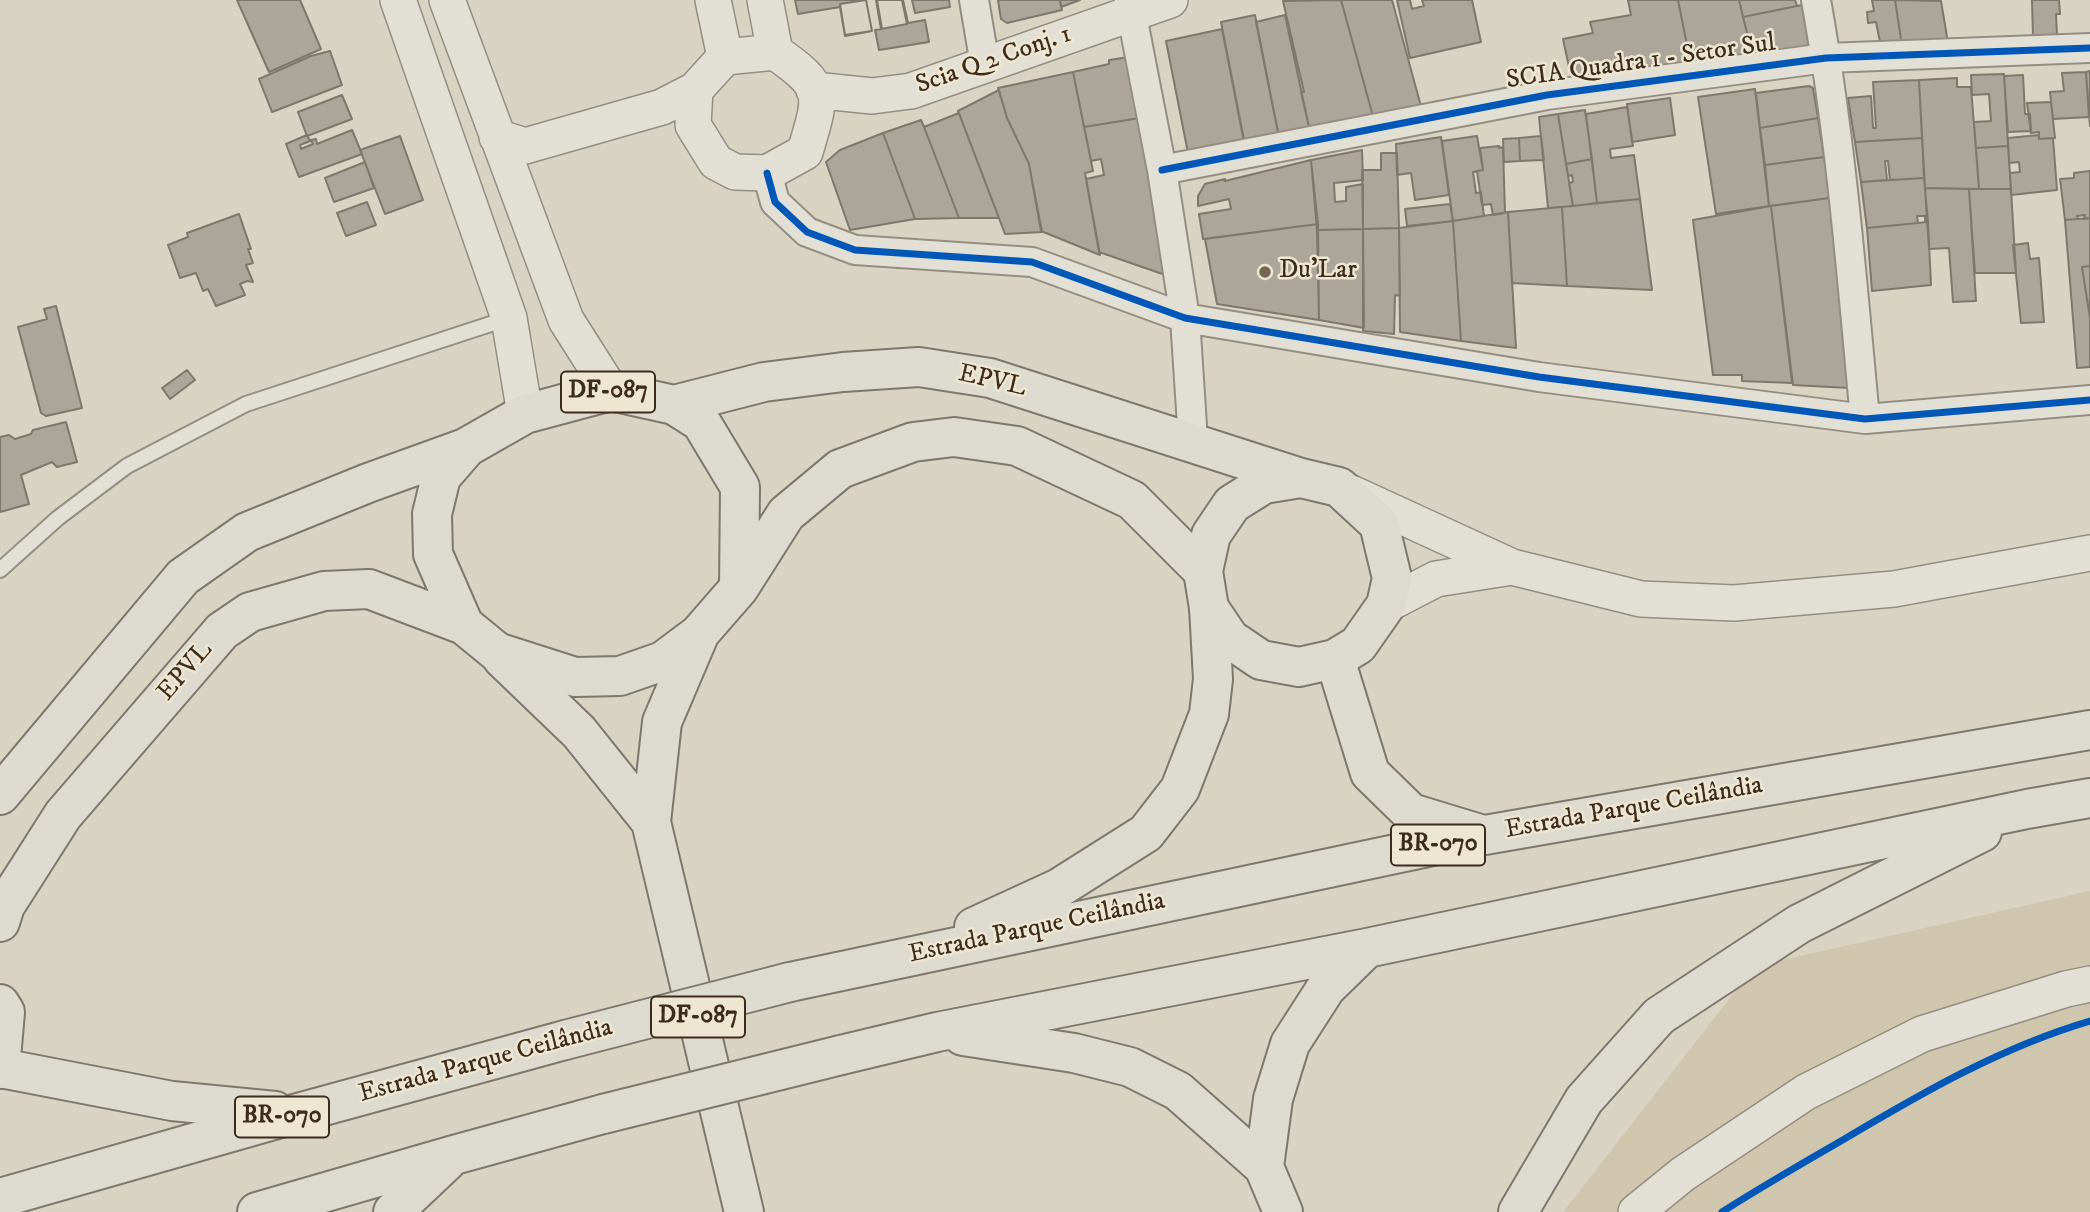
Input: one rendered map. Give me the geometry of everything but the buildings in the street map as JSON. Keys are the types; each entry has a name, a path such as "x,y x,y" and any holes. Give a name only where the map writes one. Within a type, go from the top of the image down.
{"main road":[{"name":"EPVL","path":"674,405 764,382 843,372 919,367 990,378 1193,441 1301,478"},
{"name":"DF-087","path":"496,652 575,677 620,676 663,661 699,634 739,588 740,487 701,422 674,405 611,391 525,414 467,447 441,477 432,514 433,554 464,625 579,732 651,822"},
{"path":"739,588 786,514 840,469 914,442 954,437 1017,446 1132,500 1206,589 1230,639 1261,660 1298,667 1335,659 1358,645 1386,605 1392,578 1380,524 1339,487 1301,478 1264,484 1232,504 1211,535 1206,589 1213,679 1209,714 1180,789 1146,833 1059,888 910,956"},
{"path":"0,794 183,577 247,532 368,482 467,447"},
{"name":"EPVL","path":"0,922 5,906 63,815 222,631 250,612 324,591 369,589 464,625"},
{"name":"DF-087","path":"699,634 662,722 651,822 744,1212"},
{"path":"1335,659 1370,773 1411,813 1485,835"},
{"name":"Estrada Parque Ceilândia","path":"0,1198 298,1113 790,982 1485,835 2090,730"},
{"path":"257,1212 603,1114 937,1032 1367,948 2090,798"},
{"path":"1518,1212 1584,1100 1659,1016 1799,924 2027,809"},
{"path":"1264,1167 1273,1099 1290,1044 1326,988 1367,948"},
{"path":"0,1004 5,1012 0,1068 172,1101 298,1113"},
{"path":"937,1032 1074,1053 1130,1067 1178,1091 1264,1167 1283,1212"},
{"path":"393,1212 454,1155"}],"street":[{"path":"398,0 509,318 525,414"},
{"path":"447,0 566,320 611,391"},
{"path":"713,0 724,57"},
{"path":"765,0 775,52"},
{"path":"974,0 985,65"},
{"name":"Scia Q 2 Conj. 1","path":"814,90 873,96 911,90 985,65 1130,7 1170,0"},
{"path":"1816,0 1847,214 1865,419"},
{"path":"1130,7 1162,170 1185,317 1193,441"},
{"name":"SCIA Quadra 1 - Setor Sul","path":"1162,170 1547,95 1826,58 2090,48"},
{"path":"496,137 525,146 662,107 695,90 724,57 775,52 805,73 814,90 818,106 805,152 767,173 735,172 716,162 693,125 695,90"},
{"path":"516,189 530,163 666,125 693,125"},
{"path":"767,173 775,202 807,232 855,250 1032,262 1185,317 1539,377 1865,419 2090,400"},
{"path":"1339,487 1512,567 1641,599 1734,603 1894,589 2090,553"},
{"path":"1386,605 1436,579 1512,567"},
{"path":"1636,1212 1683,1174 1806,1092 1922,1034 2090,984"}],"lane":[{"path":"0,570 58,518 127,466 246,404 509,318"}],"shaded area":[{"path":"2090,891 2090,1212 1563,1212 1755,966"}],"cycle path":[{"path":"1162,170 1547,95 1826,58 2090,48"},
{"path":"767,173 775,202 807,232 855,250 1032,262 1185,318 1539,377 1865,419 2090,400"},
{"path":"1722,1212 1931,1089 2025,1044 2090,1021"}],"place":[{"name":"Du'Lar","path":"1265,272"}]}
